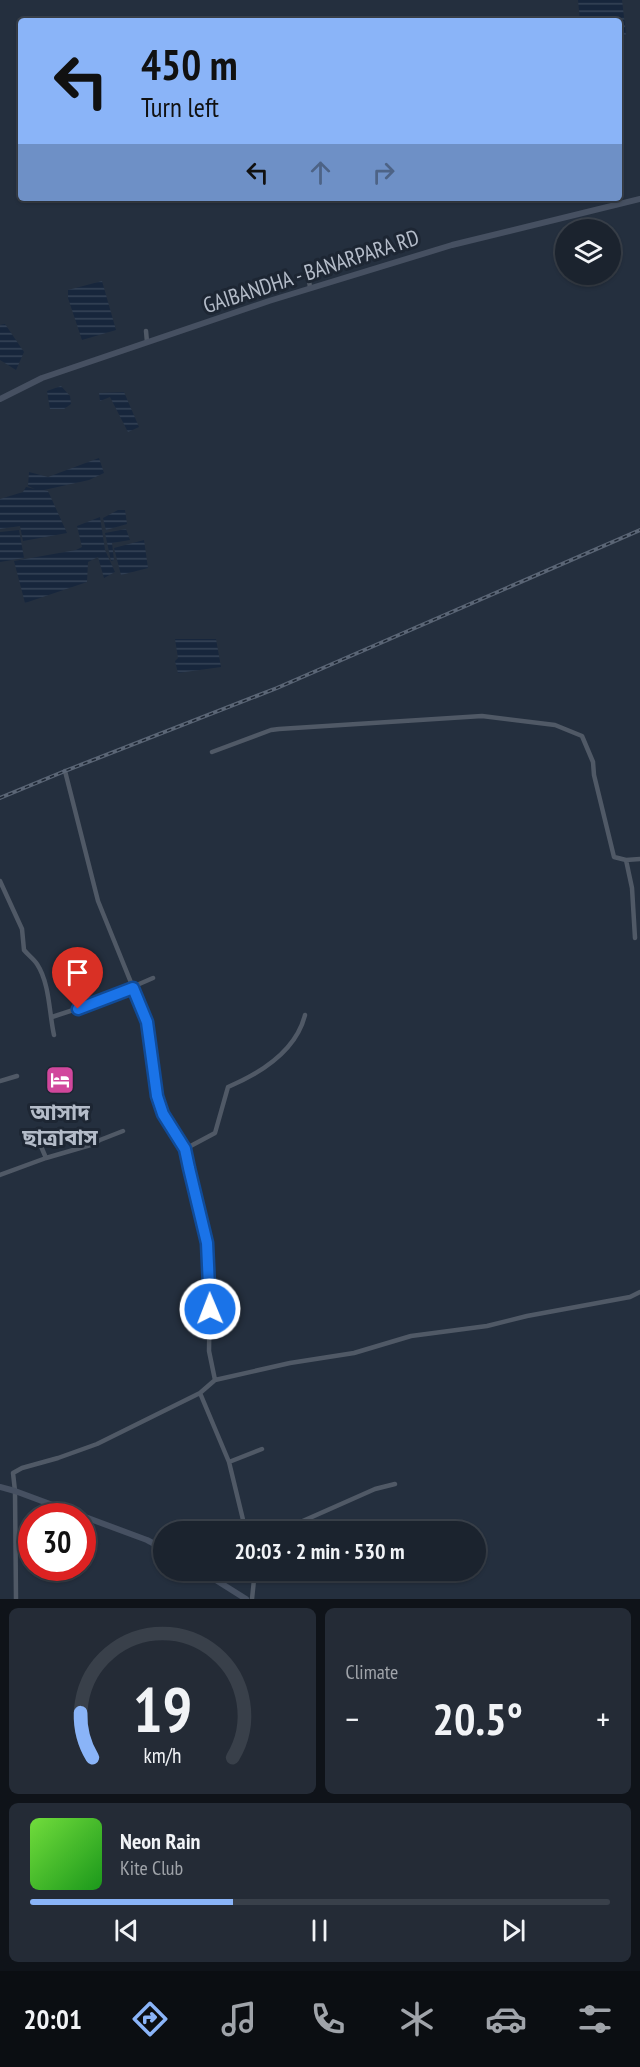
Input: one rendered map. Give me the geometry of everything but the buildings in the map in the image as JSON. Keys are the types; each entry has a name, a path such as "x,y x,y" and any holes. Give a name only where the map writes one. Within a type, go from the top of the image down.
{"main road":[{"name":"GAIBANDHA - BANARPARA RD","path":"0,399 42,378 310,288 452,245 640,199"},
{"path":"0,1488 15,1491 153,1543"},
{"path":"217,1581 246,1599"}],"street":[{"path":"309,280 310,288"},
{"path":"146,331 147,342"},
{"path":"212,752 279,729 482,716 555,724 582,736 593,762 594,775 614,857 626,860 640,859"},
{"path":"65,771 98,901 147,1022 157,1096 163,1114 185,1149 207,1243 210,1288 209,1351 215,1380"},
{"path":"626,860 632,888 635,938"},
{"path":"0,881 22,929 24,950 36,962 42,974 54,1035"},
{"path":"52,1017 98,1002 153,978"},
{"path":"185,1149 215,1133 228,1087 264,1067 291,1046 302,1029 305,1015"},
{"path":"0,1081 17,1076"},
{"path":"0,1175 94,1144 123,1131"},
{"path":"40,1144 46,1158"},
{"path":"16,1599 13,1473 22,1468 97,1444 200,1393 215,1380 354,1353 411,1336 487,1326 527,1316 630,1297 640,1292"},
{"path":"200,1393 229,1462 243,1521"},
{"path":"229,1462 262,1449"},
{"path":"303,1521 375,1489 395,1484"},
{"path":"252,1599 254,1581"}],"water":[{"path":"578,0 622,0 626,35 622,36 622,18 580,18"},
{"path":"102,281 116,330 82,340 68,298 68,290"},
{"path":"5,324 24,352 16,370 0,360 0,325"},
{"path":"61,386 70,396 71,404 64,409 50,409 47,391"},
{"path":"124,392 139,427 128,432 110,397 100,401 99,393"},
{"path":"99,458 104,473 89,480 44,490 48,491 67,533 23,541 20,526 0,529 0,499 23,492 26,487 35,489 28,486 29,472 48,477"},
{"path":"118,510 125,510 127,524 106,530 103,518"},
{"path":"100,517 105,550 115,572 104,578 98,557 88,562 87,582 25,603 14,561 82,547 77,526"},
{"path":"126,529 130,540 112,543 114,560 111,561 105,533"},
{"path":"19,530 24,558 0,562 0,532"},
{"path":"144,540 148,568 121,575 114,548"},
{"path":"175,639 216,639 221,667 178,673 175,661 178,658"}],"railway":[{"path":"0,798 277,688 640,530"}],"place":[{"name":"আসাদ ছাত্রাবাস","path":"60,1080"}],"route":[{"path":"78,1009 133,988 147,1022 157,1096 163,1114 185,1149 207,1243 210,1309"}]}
